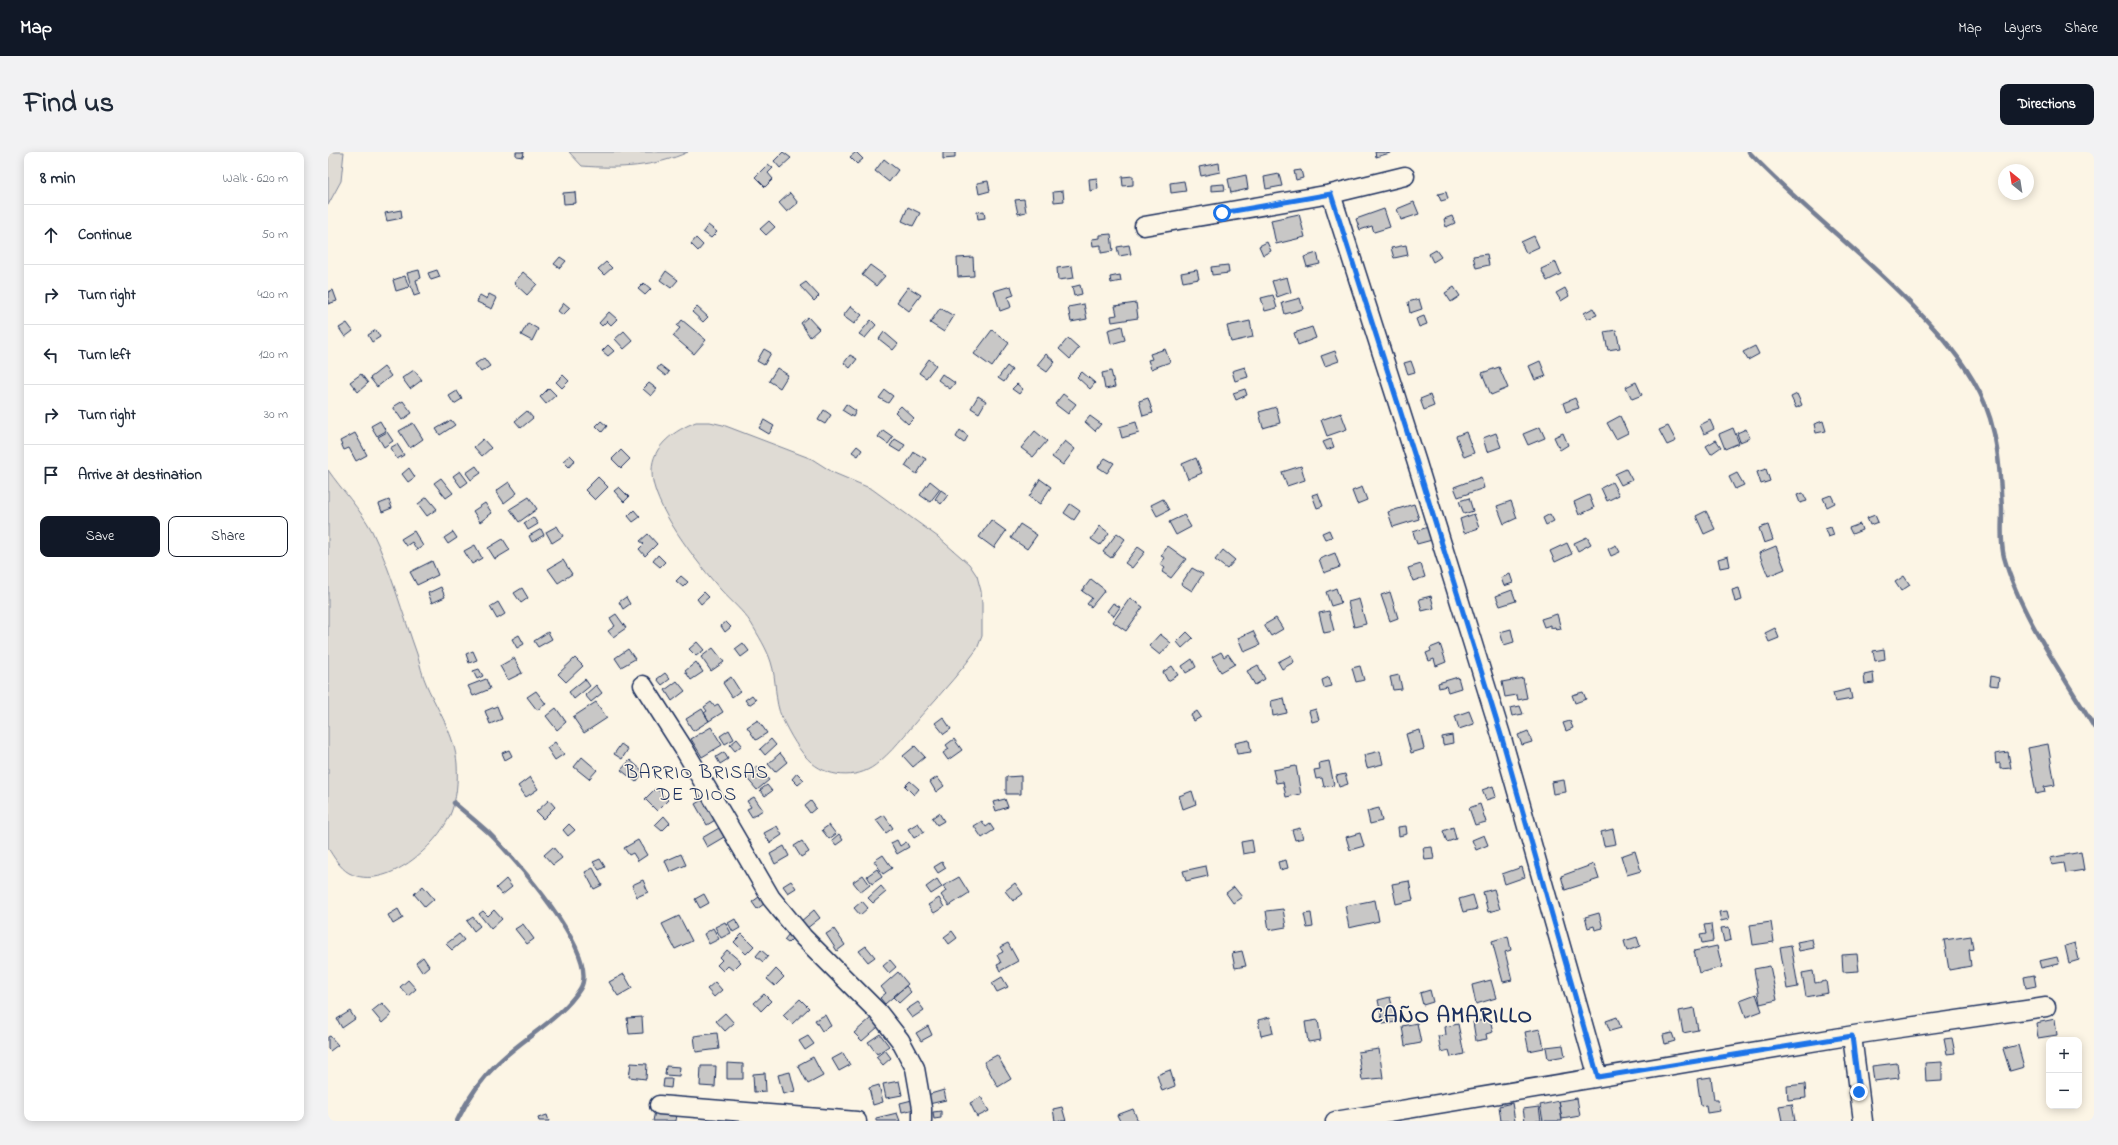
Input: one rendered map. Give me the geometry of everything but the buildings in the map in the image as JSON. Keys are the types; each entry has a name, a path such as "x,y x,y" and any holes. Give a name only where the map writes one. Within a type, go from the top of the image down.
{"street":[{"path":"1144,226 1331,194 1405,176"},
{"path":"1331,194 1416,460 1501,735 1598,1077"},
{"path":"643,685 684,749 775,904 803,937 878,1012 900,1040 915,1068 922,1108 922,1121"},
{"path":"1335,1121 1852,1036 2046,1007"},
{"path":"1852,1036 1863,1121"},
{"path":"659,1105 856,1121"}],"shaded area":[{"path":"328,152 344,152 341,181 328,205"},
{"path":"569,152 688,152 650,164 610,167 582,166"},
{"path":"696,422 710,422 723,425 812,459 834,473 872,489 938,537 969,564 977,576 981,591 982,636 977,649 898,743 872,768 864,772 846,775 828,772 812,763 803,754 791,736 779,711 773,669 767,652 759,637 744,614 721,590 689,550 667,516 659,500 653,484 652,470 653,461 656,454 660,446 673,434"},
{"path":"328,470 362,515 379,545 417,654 422,674 450,733 456,753 456,796 450,815 443,827 434,840 408,863 394,871 379,876 363,877 349,873 334,858 328,848"}],"waterway":[{"path":"1749,152 1789,191 1892,285 1931,325 1958,357 1966,369 1980,393 1991,420 1997,450 2000,479 2002,545 2011,579 2044,645 2094,727"},
{"path":"454,803 501,845 552,907 567,931 578,954 583,974 580,989 572,1000 553,1019 508,1053 493,1068 475,1090 457,1121"}],"district":[{"name":"BARRIO BRISAS DE DIOS","path":"697,784"},
{"name":"CAÑO AMARILLO","path":"1452,1017"}],"route":[{"path":"1222,213 1331,194 1416,460 1501,735 1598,1077 1852,1036 1859,1092"}]}
